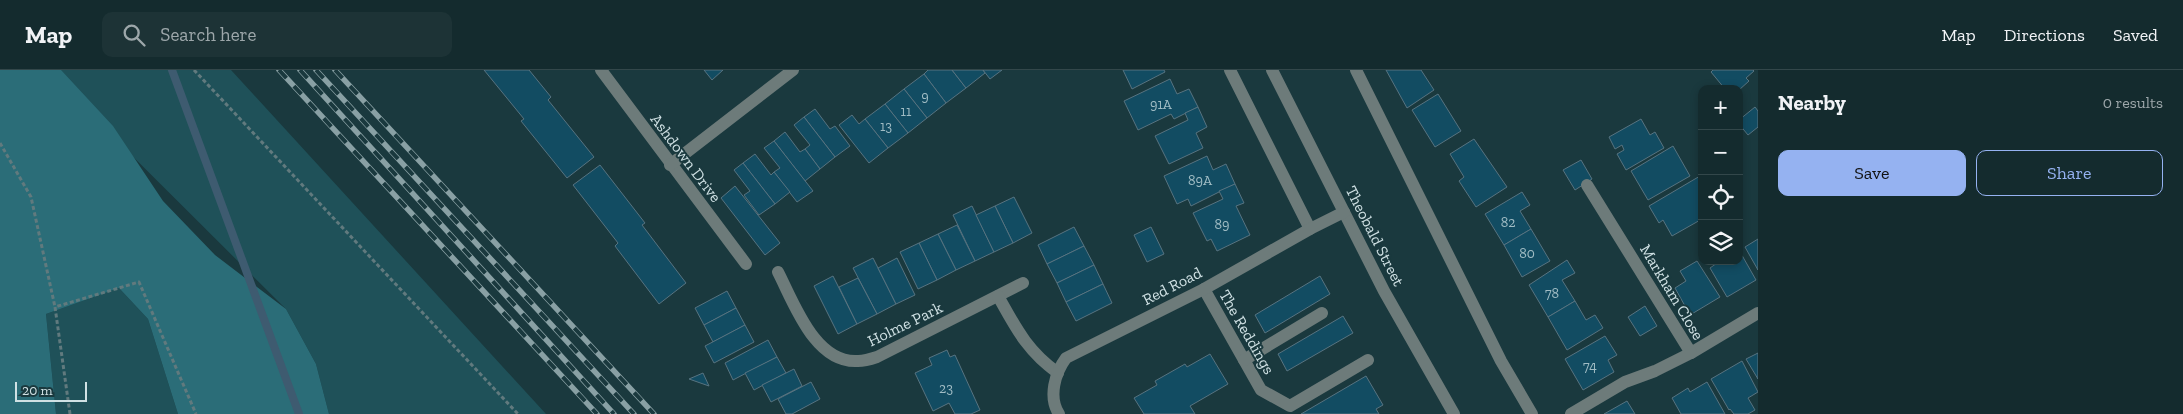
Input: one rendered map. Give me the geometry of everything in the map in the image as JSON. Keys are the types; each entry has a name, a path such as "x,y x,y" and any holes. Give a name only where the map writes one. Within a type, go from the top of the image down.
{"street":[{"name":"Ashdown Drive","path":"601,70 746,264"},
{"path":"670,164 793,70"},
{"path":"1230,70 1310,229"},
{"name":"Theobald Street","path":"1272,70 1384,291 1454,414"},
{"path":"1356,70 1501,361 1532,414"},
{"name":"Markham Close","path":"1571,414 1626,382 1655,371 1690,353 1587,185"},
{"name":"Red Road","path":"1059,414 1055,408 1053,396 1058,373 1066,358 1204,289 1344,212"},
{"name":"Holme Park","path":"778,272 808,331 823,348 839,357 857,362 877,358 1023,283"},
{"name":"The Reddings","path":"1204,289 1261,390 1290,406 1368,360"},
{"path":"998,296 1029,349 1040,361 1058,373"},
{"path":"1244,360 1322,313"},
{"path":"1690,353 1758,313"}],"path":[{"path":"194,70 518,414"},
{"path":"0,144 31,197 55,307 70,414"},
{"path":"55,307 139,282 196,414"}],"shaded area":[{"path":"0,70 61,70 113,126 163,201 215,255 286,309 316,364 329,414 178,414 148,319 119,288 46,314 56,414 0,414"},
{"path":"46,70 231,70 546,414 329,414 316,364 286,309"},
{"path":"119,288 148,319 178,414 56,414 46,314"}],"building":[{"path":"484,70 529,70 551,97 548,100 594,157 567,178 521,121 524,119"},
{"path":"704,70 723,70 712,80"},
{"path":"928,70 952,70 966,88 946,103 924,74"},
{"path":"952,70 983,70 985,73 966,88"},
{"path":"983,70 1002,70 990,79"},
{"path":"1123,70 1164,70 1165,72 1132,89"},
{"path":"1386,70 1421,70 1434,90 1407,108"},
{"path":"1713,70 1754,71 1746,78 1749,81 1743,86 1722,85 1711,72"},
{"path":"924,74 946,103 927,118 904,89"},
{"path":"1170,79 1177,94 1189,89 1198,107 1174,119 1171,114 1138,130 1124,101"},
{"path":"904,89 927,118 908,133 885,104"},
{"path":"1438,94 1461,131 1435,147 1412,110"},
{"path":"885,104 908,133 888,148 865,119"},
{"path":"1198,107 1207,127 1196,133 1203,148 1169,164 1155,136 1188,120 1185,113"},
{"path":"1755,107 1758,111 1758,127 1748,135 1743,129 1743,117"},
{"path":"815,109 830,129 835,126 850,146 835,157 804,117"},
{"path":"852,115 859,124 865,119 888,148 869,163 839,125"},
{"path":"804,117 835,157 820,169 805,149 810,145 794,125"},
{"path":"1641,119 1650,135 1655,132 1664,148 1626,170 1617,154 1624,150 1622,145 1615,149 1609,137"},
{"path":"785,132 800,152 805,149 820,169 805,181 774,141"},
{"path":"1474,139 1507,187 1476,207 1459,181 1464,177 1450,154"},
{"path":"774,141 813,191 797,202 774,172 780,168 764,148"},
{"path":"1673,146 1690,176 1648,200 1631,171"},
{"path":"755,154 771,175 774,172 790,192 775,204 743,163"},
{"path":"1207,156 1213,170 1226,164 1235,184 1191,206 1188,199 1177,204 1164,176"},
{"path":"1581,160 1592,179 1575,190 1563,170"},
{"path":"743,163 775,204 759,215 744,195 750,191 734,170"},
{"path":"600,165 645,223 642,225 686,283 659,304 615,246 618,243 573,185"},
{"path":"1698,177 1698,221 1672,236 1663,220 1659,223 1649,206"},
{"path":"1235,184 1244,203 1236,206 1250,235 1217,251 1211,239 1207,241 1193,213 1223,199 1219,191"},
{"path":"735,186 780,243 765,255 721,198"},
{"path":"1522,192 1530,205 1520,211 1531,229 1504,245 1485,214"},
{"path":"1014,197 1032,233 1013,243 995,206"},
{"path":"972,206 994,252 975,261 953,215"},
{"path":"995,206 1013,243 994,252 976,215"},
{"path":"957,225 975,261 956,270 938,234"},
{"path":"1074,227 1084,246 1047,264 1038,245"},
{"path":"1151,227 1164,254 1147,262 1134,235"},
{"path":"1531,229 1550,261 1522,277 1504,245"},
{"path":"938,234 956,270 937,280 919,243"},
{"path":"1758,239 1758,270 1745,247"},
{"path":"919,243 937,280 918,289 900,252"},
{"path":"1084,246 1094,265 1057,283 1047,264"},
{"path":"1743,257 1756,280 1727,297 1710,268 1714,265 1743,265"},
{"path":"873,258 896,304 877,314 853,268"},
{"path":"897,258 915,295 896,304 878,268"},
{"path":"1567,260 1575,273 1562,280 1575,301 1548,317 1529,285"},
{"path":"1697,261 1720,297 1690,315 1675,288 1686,281 1680,271"},
{"path":"1094,265 1103,284 1066,302 1057,283"},
{"path":"833,276 857,324 838,334 814,286"},
{"path":"1320,276 1330,294 1265,333 1255,315"},
{"path":"858,278 877,314 857,324 839,287"},
{"path":"1103,284 1112,303 1076,321 1066,302"},
{"path":"727,291 736,308 704,325 695,308"},
{"path":"1575,301 1586,320 1595,315 1603,328 1567,350 1548,317"},
{"path":"1645,306 1657,326 1640,336 1628,317"},
{"path":"736,308 745,325 713,342 704,325"},
{"path":"1343,316 1353,333 1287,371 1278,354"},
{"path":"745,325 754,342 714,363 705,346"},
{"path":"1605,336 1617,355 1608,360 1614,372 1583,390 1565,359"},
{"path":"768,340 777,357 733,380 725,363"},
{"path":"947,350 950,357 955,355 980,410 971,414 955,414 949,403 933,411 915,373 932,365 929,358"},
{"path":"1758,353 1758,379 1746,359"},
{"path":"1210,354 1228,384 1190,406 1195,414 1144,414 1134,398 1157,385 1155,381 1185,364 1187,367"},
{"path":"777,357 786,373 754,390 745,373"},
{"path":"1742,361 1758,392 1748,398 1755,410 1748,414 1734,414 1729,410 1711,379"},
{"path":"794,369 802,386 771,402 762,385"},
{"path":"703,373 709,386 689,379"},
{"path":"1366,376 1383,405 1376,409 1379,414 1301,414"},
{"path":"811,382 820,399 792,414 786,414 778,399"},
{"path":"1707,382 1725,414 1681,414 1672,398 1688,388 1690,392"},
{"path":"1627,401 1635,414 1604,414"}],"waterway":[{"path":"172,70 299,414"}],"railway":[{"path":"279,70 597,414"},
{"path":"300,70 614,414"},
{"path":"316,70 634,414"},
{"path":"335,70 654,414"}]}
